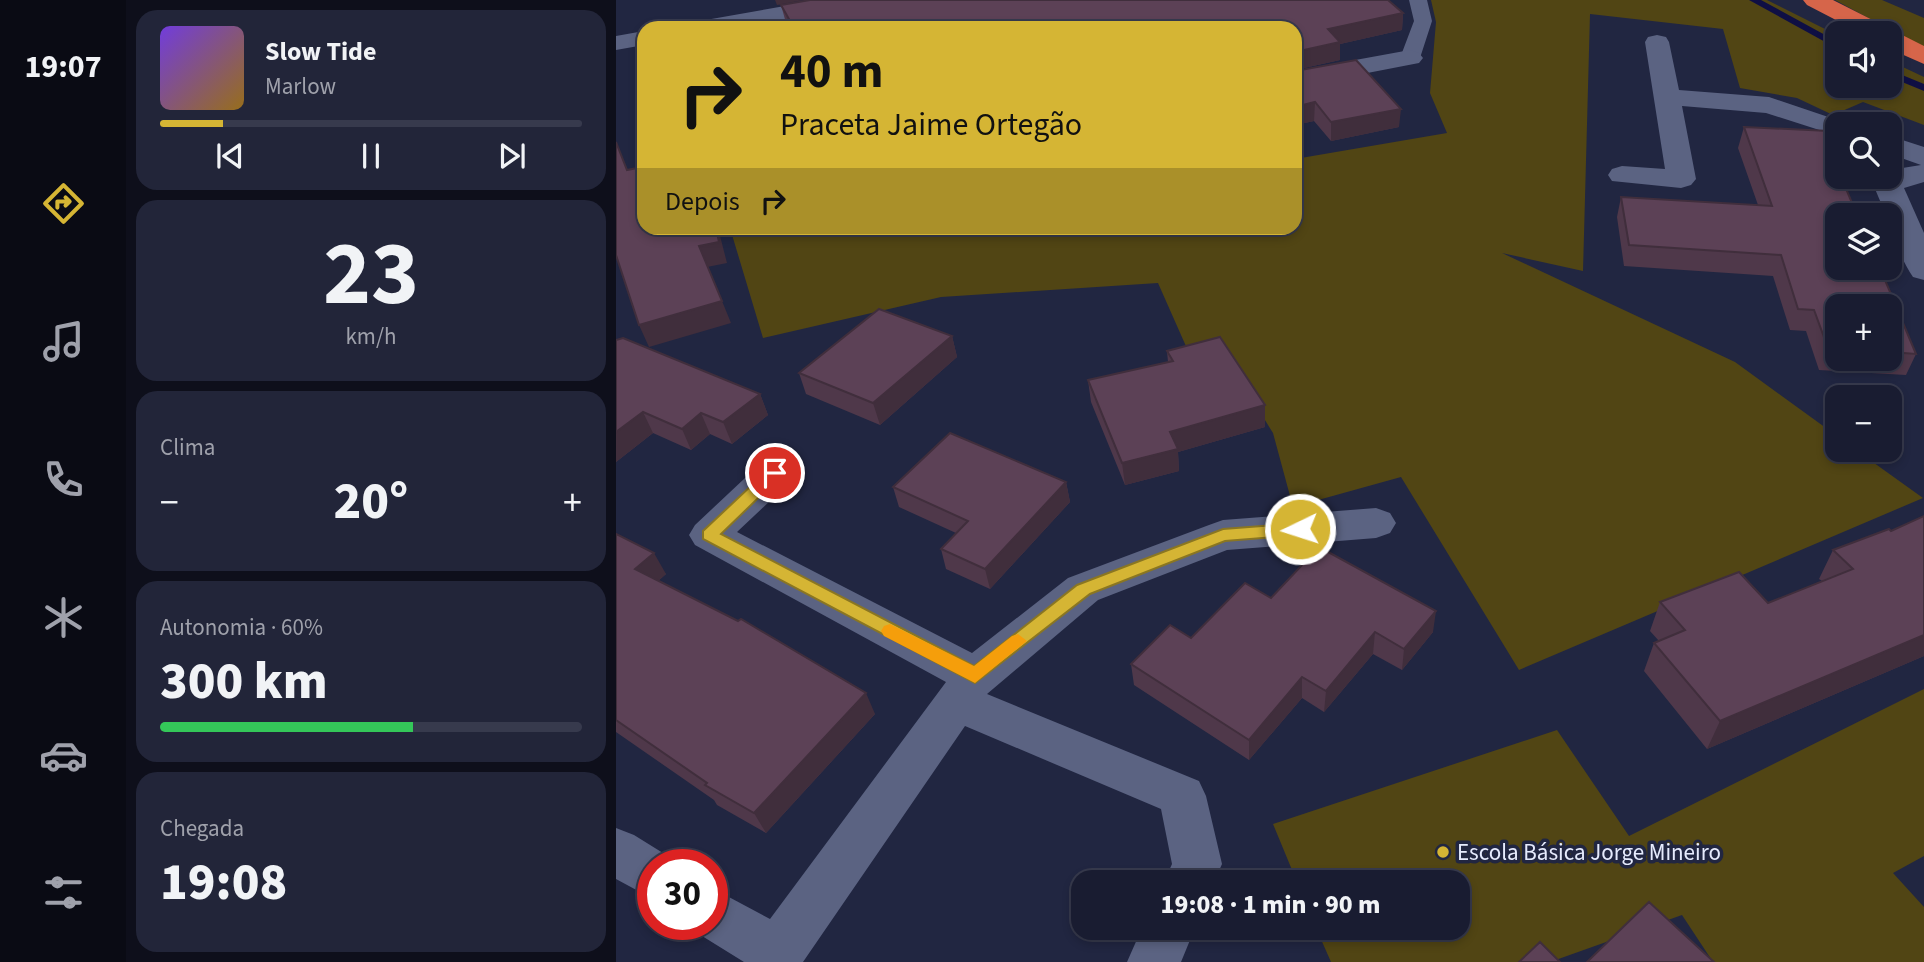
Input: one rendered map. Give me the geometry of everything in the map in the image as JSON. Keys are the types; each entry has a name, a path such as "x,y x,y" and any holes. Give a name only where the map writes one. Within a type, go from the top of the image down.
{"highway":[{"path":"1815,0 1856,21"},
{"path":"1902,45 1924,56"}],"street":[{"path":"756,21 859,0"},
{"path":"616,43 637,39"},
{"path":"1622,175 1681,179 1657,42"},
{"path":"1302,78 1410,58"},
{"path":"1668,97 1769,105 1825,125"},
{"path":"1902,149 1924,157"},
{"path":"1902,176 1924,173"},
{"path":"1890,189 1924,270"},
{"path":"775,473 709,535 965,688 1182,796 1197,864 1194,870"},
{"path":"728,924 774,957 965,688 1083,589 1223,535 1376,523"},
{"path":"616,851 637,865"},
{"path":"1154,962 1164,940"}],"lane":[{"path":"1410,58 1423,21 1418,0"}],"shaded area":[{"path":"1431,0 1767,0 1825,29 1825,98 1902,98 1902,67 1924,77 1924,125 1902,117 1902,112 1890,112 1863,102 1840,112 1827,112 1797,98 1740,88 1723,29 1590,14 1583,271 1502,253 1735,362 1825,427 1825,462 1873,462 1923,498 1519,670 1401,477 1293,507 1273,433 1217,342 1189,353 1158,283 941,297 763,338 732,235 1302,235 1302,158 1447,133 1430,93 1436,22"},
{"path":"1835,0 1882,0 1924,18 1924,48 1902,36 1902,21 1874,21"},
{"path":"1924,689 1924,856 1893,873 1924,907 1924,962 1713,962 1682,915 1550,962 1331,962 1321,940 1470,940 1470,870 1292,870 1273,824 1557,730 1629,836"}],"building":[{"path":"810,0 1388,0 1403,13 1328,29 1340,42 1302,50 1302,21 790,21 781,5"},
{"path":"1356,60 1401,109 1331,122 1315,102 1302,105 1302,70"},
{"path":"1744,127 1825,131 1825,189 1846,189 1852,203 1825,203 1825,280 1885,280 1891,294 1825,294 1825,340 1814,310 1798,309 1781,255 1629,245 1621,197 1772,206"},
{"path":"616,142 627,170 637,168 637,235 718,235 719,242 699,246 722,301 639,325 616,255"},
{"path":"879,309 952,336 873,403 799,373"},
{"path":"1902,321 1916,354 1902,353"},
{"path":"1220,337 1265,405 1170,432 1178,449 1122,463 1088,380 1173,361 1167,351"},
{"path":"623,338 760,394 723,422 701,413 682,429 643,412 616,432 616,340"},
{"path":"950,433 1066,482 985,569 941,549 968,521 893,487"},
{"path":"1924,516 1924,635 1720,721 1654,643 1685,630 1660,602 1739,572 1768,603 1853,569 1833,550 1889,529 1891,531"},
{"path":"616,534 654,553 635,569 738,621 741,619 866,693 754,813 705,785 707,783 616,720"},
{"path":"1319,547 1436,611 1404,649 1375,632 1326,691 1302,677 1249,740 1131,664 1170,625 1191,638 1245,583 1271,598"},
{"path":"1649,902 1714,962 1587,962"},
{"path":"1540,942 1560,962 1519,962"}],"waterway":[{"path":"1754,0 1825,39"},
{"path":"1902,78 1924,88"}],"slow traffic":[{"path":"890,631 975,676 1018,641"}],"place":[{"name":"Escola Básica Jorge Mineiro","path":"1443,852"}],"route":[{"path":"775,473 709,535 975,676 1083,589 1223,535 1300,529"}]}
